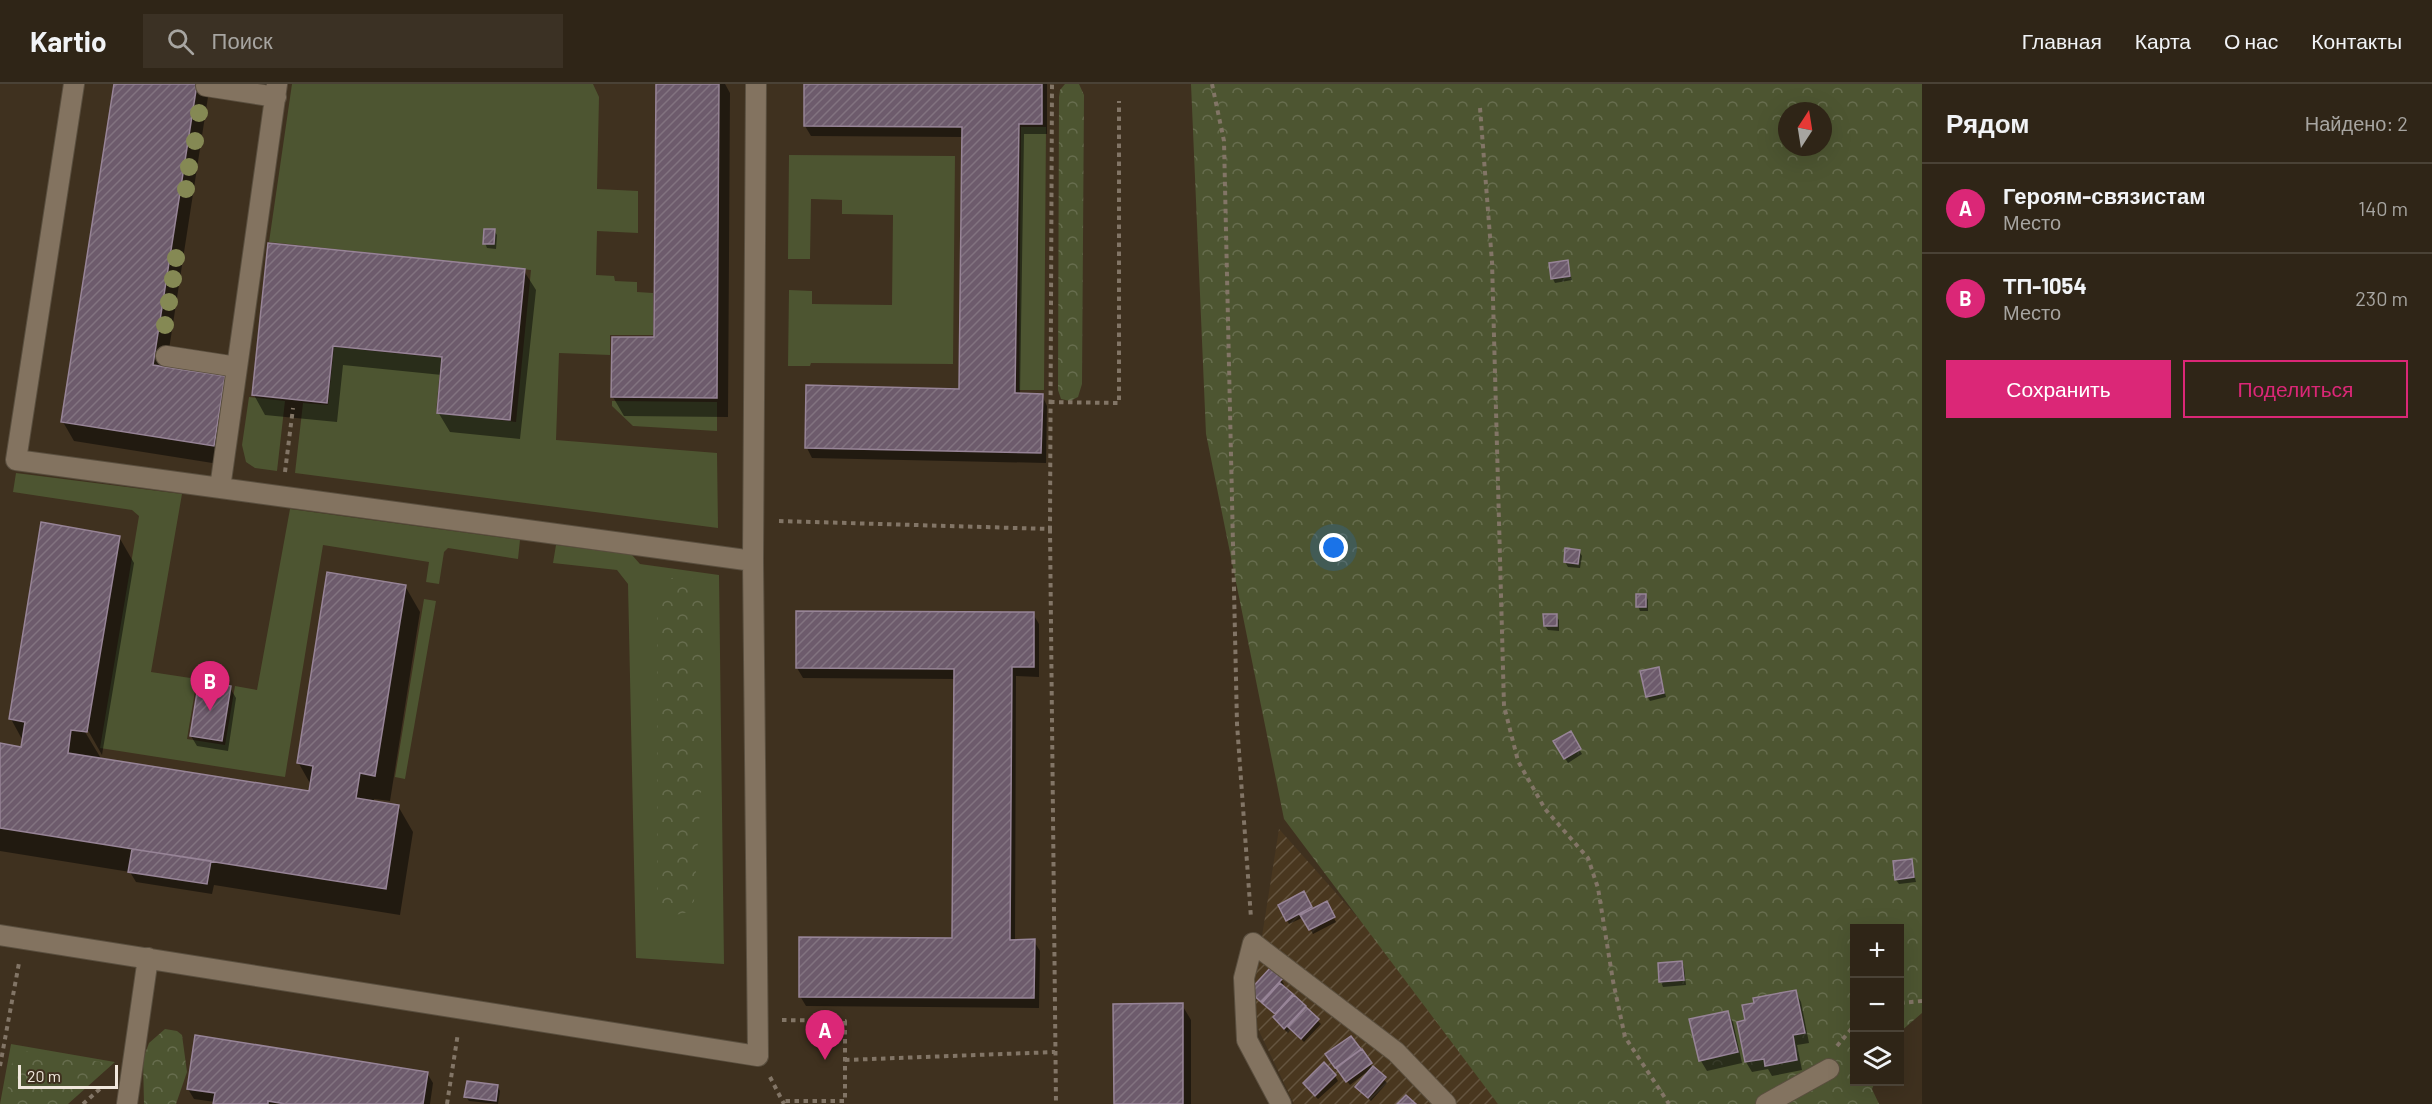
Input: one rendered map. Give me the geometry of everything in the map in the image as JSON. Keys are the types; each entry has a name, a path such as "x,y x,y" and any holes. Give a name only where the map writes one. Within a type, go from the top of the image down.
{"lane":[{"path":"74,84 16,460 753,561"},
{"path":"0,935 758,1056 753,561 756,84"},
{"path":"206,87 276,90 220,488"},
{"path":"166,356 237,367"},
{"path":"1281,1104 1247,1040 1244,978 1253,943 1396,1052 1446,1104"},
{"path":"127,1104 148,958"},
{"path":"1766,1104 1829,1069"}],"path":[{"path":"1052,84 1050,529 1056,1104"},
{"path":"1212,84 1224,141 1237,724 1253,943"},
{"path":"1050,402 1119,403 1119,101"},
{"path":"1480,108 1492,262 1504,706 1518,761 1545,809 1588,858 1598,888 1625,1036 1670,1104"},
{"path":"282,496 293,408"},
{"path":"754,520 1050,529"},
{"path":"0,1066 24,939"},
{"path":"1904,1003 1922,1001"},
{"path":"447,1104 462,1009"},
{"path":"758,1020 846,1021 846,1101 784,1101"},
{"path":"845,1060 1055,1052"}],"shaded area":[{"path":"1279,829 1524,1104 1294,1104 1250,1012"}],"green space":[{"path":"292,84 593,84 599,97 597,189 638,191 638,233 597,231 596,275 614,276 615,281 637,282 637,292 653,293 653,335 610,335 610,355 559,353 556,440 717,453 718,528 295,473 303,403 328,405 334,347 441,358 436,413 516,422 531,270 269,242"},
{"path":"1065,84 1079,84 1084,95 1082,384 1078,397 1070,401 1061,399 1058,390 1059,97 1060,90"},
{"path":"1191,84 1922,84 1922,1013 1904,1029 1904,924 1850,924 1850,1086 1873,1086 1872,1089 1879,1104 1498,1104 1284,819 1206,434"},
{"path":"1021,127 1046,127 1044,390 1019,390"},
{"path":"789,155 955,156 953,364 811,363 810,366 788,366 789,290 812,291 812,304 892,305 893,215 842,214 842,200 811,199 810,259 788,259"},
{"path":"249,397 285,401 277,471 255,468 246,462 242,445"},
{"path":"612,401 717,402 717,431 633,426 612,406"},
{"path":"16,473 182,494 151,672 197,679 187,739 225,745 235,686 257,690 290,509 520,540 518,559 448,548 444,552 439,584 426,582 429,562 323,545 285,777 100,748 139,516 132,510 13,492"},
{"path":"556,545 632,555 640,564 719,575 724,964 636,958 628,584 617,570 553,563"},
{"path":"683,576 697,582 704,597 704,747 694,901 687,912 675,914 664,911 658,905 657,894 657,604 663,584 671,578"},
{"path":"424,599 436,601 405,779 395,777"},
{"path":"165,1029 177,1031 182,1035 187,1072 176,1104 144,1104 143,1059 149,1043"},
{"path":"11,1044 115,1062 68,1104 0,1104"},
{"path":"29,1051 101,1062 104,1068 61,1104 5,1104 13,1057 20,1052"}],"building":[{"path":"114,84 197,84 153,365 225,376 214,446 61,422"},
{"path":"656,84 719,84 717,398 611,397 612,337 654,337"},
{"path":"804,84 1042,84 1042,124 1019,124 1015,393 1043,394 1041,453 805,448 806,385 959,389 962,127 804,126"},
{"path":"484,229 495,229 494,244 483,244"},
{"path":"268,243 525,269 510,420 437,413 442,357 333,346 327,403 252,395"},
{"path":"1568,260 1570,276 1551,279 1549,263"},
{"path":"41,522 120,536 87,732 71,730 68,753 309,791 313,766 297,763 327,572 406,585 375,776 360,773 356,798 399,805 386,889 0,828 0,743 21,747 25,722 9,719"},
{"path":"1565,548 1580,550 1578,564 1564,562"},
{"path":"1636,594 1646,594 1646,607 1636,607"},
{"path":"796,611 1034,612 1034,667 1012,667 1010,940 1035,939 1034,998 799,997 799,937 952,938 954,669 796,668"},
{"path":"1543,614 1557,614 1557,626 1544,626"},
{"path":"1659,667 1664,693 1646,697 1640,671"},
{"path":"199,680 231,686 222,741 190,736"},
{"path":"1571,731 1581,749 1564,759 1553,741"},
{"path":"132,849 211,861 207,884 128,872"},
{"path":"1912,859 1914,877 1895,880 1893,861"},
{"path":"1304,891 1312,907 1286,921 1278,905"},
{"path":"1327,901 1335,917 1309,930 1300,915"},
{"path":"1682,961 1684,980 1659,982 1658,963"},
{"path":"1271,967 1283,978 1261,1002 1249,991"},
{"path":"1280,983 1293,994 1275,1014 1262,1003"},
{"path":"1796,990 1805,1033 1793,1035 1797,1060 1765,1066 1764,1059 1745,1062 1737,1022 1745,1020 1742,1005 1754,1003 1753,998"},
{"path":"1294,995 1306,1006 1284,1029 1273,1017"},
{"path":"1183,1003 1183,1104 1114,1104 1113,1004"},
{"path":"1306,1007 1319,1019 1301,1039 1288,1027"},
{"path":"1728,1011 1738,1052 1699,1061 1689,1019"},
{"path":"195,1035 428,1072 423,1104 285,1104 268,1101 268,1104 213,1104 215,1093 187,1089"},
{"path":"1351,1036 1361,1049 1335,1068 1325,1054"},
{"path":"1362,1049 1372,1063 1346,1082 1336,1068"},
{"path":"1324,1062 1336,1075 1315,1096 1303,1083"},
{"path":"1373,1066 1386,1077 1368,1098 1355,1087"},
{"path":"467,1081 498,1085 496,1101 464,1097"},
{"path":"1406,1095 1416,1104 1397,1104"}],"place":[{"name":"ТП-1054","path":"210,711"},
{"name":"Героям-связистам","path":"825,1060"}]}
